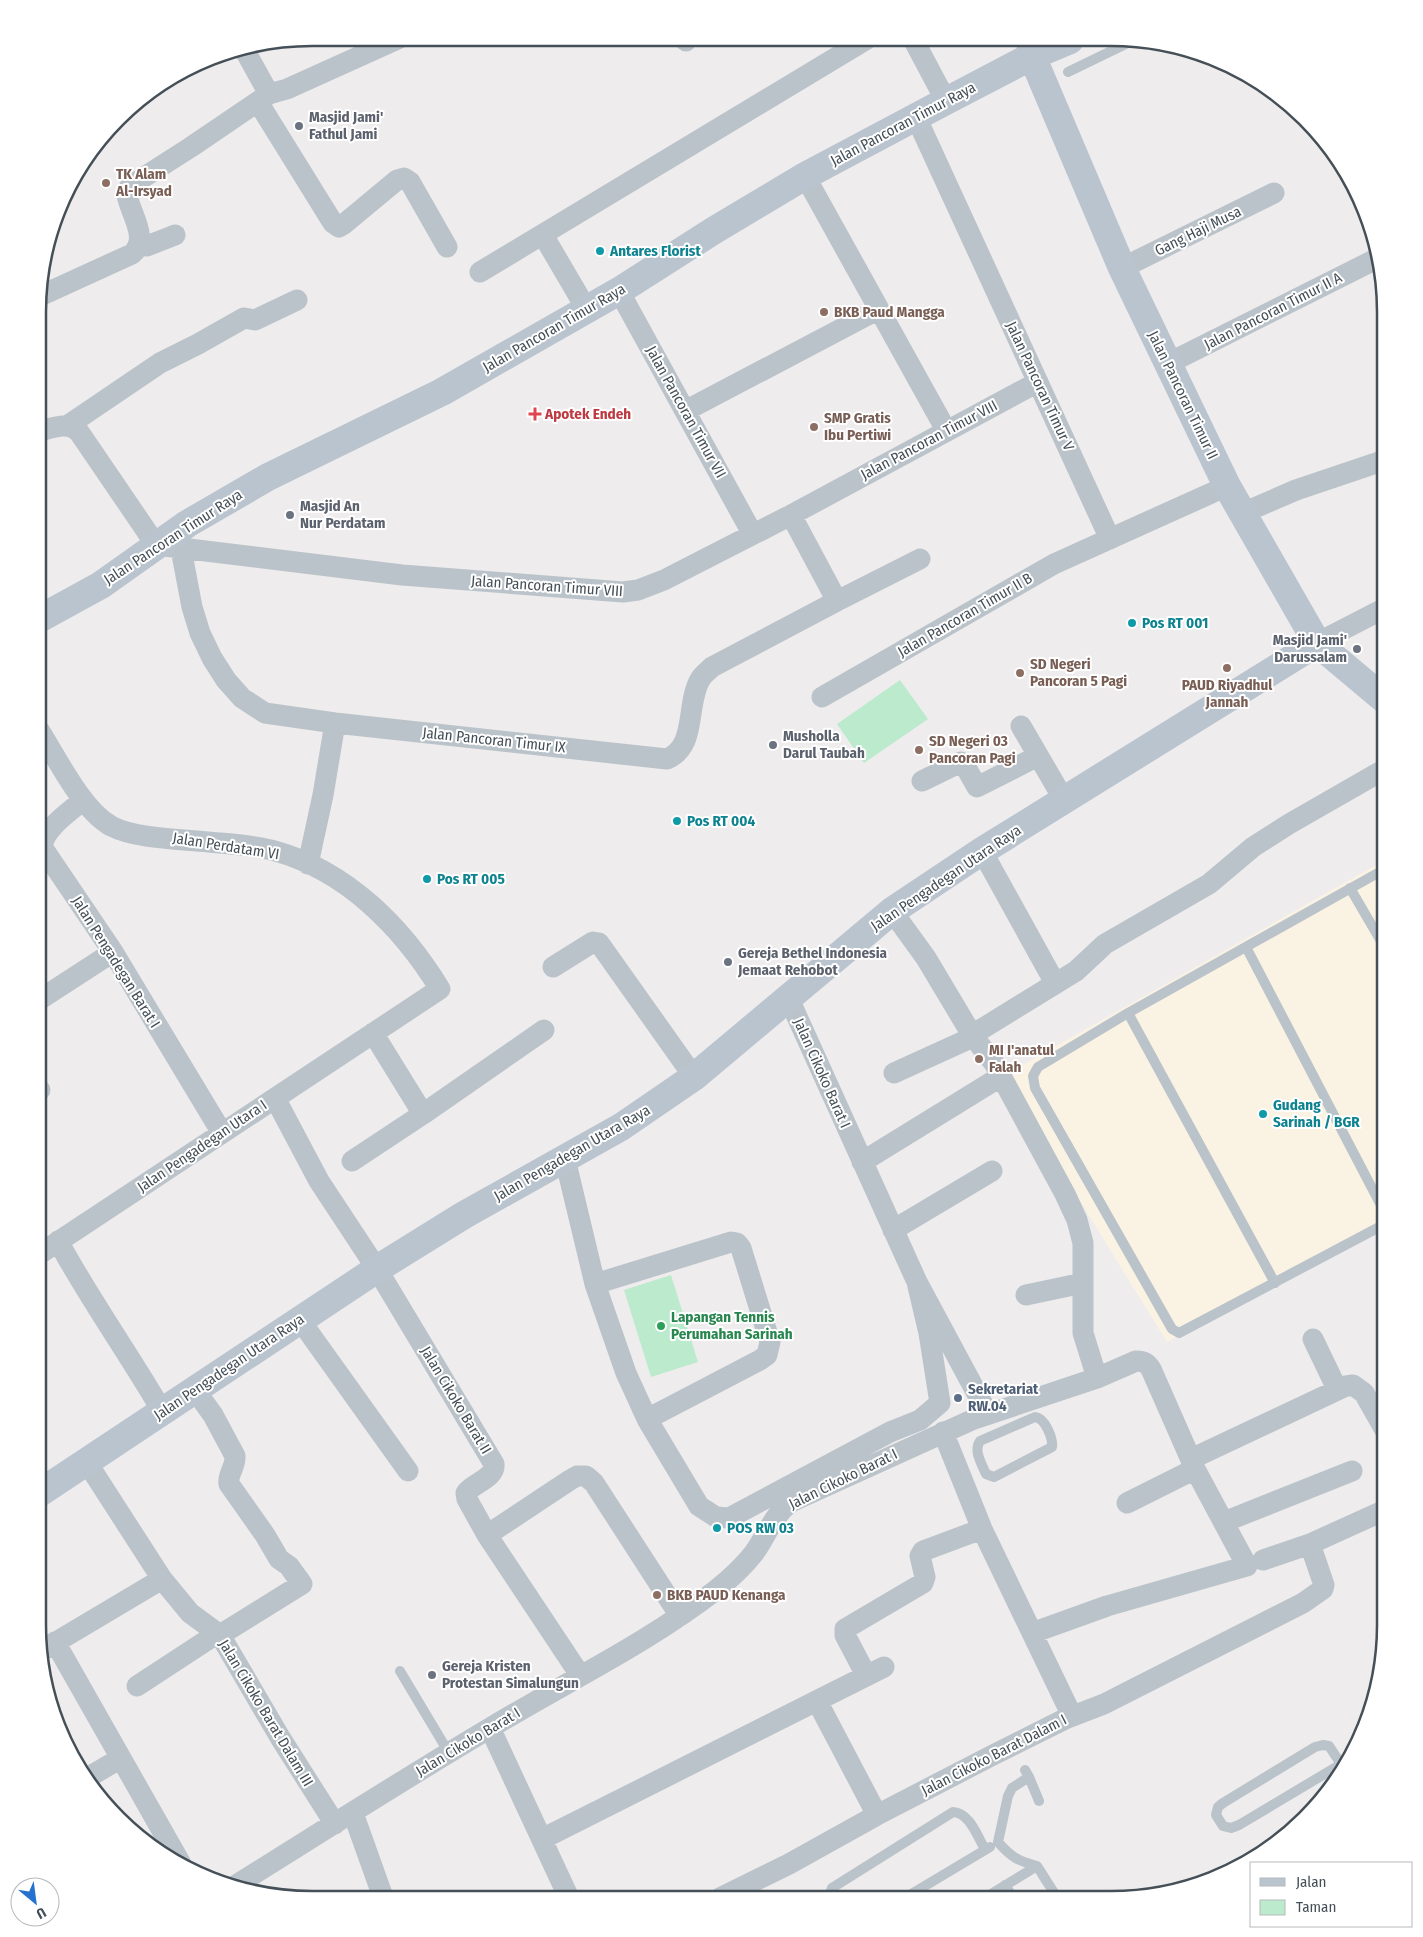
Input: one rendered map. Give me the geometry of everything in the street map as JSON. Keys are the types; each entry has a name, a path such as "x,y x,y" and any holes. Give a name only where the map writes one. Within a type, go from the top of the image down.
{"street":[{"path":"47,293 137,250 140,243 140,235 126,194 130,186 192,148 264,98 382,46"},
{"path":"480,272 855,46"},
{"path":"917,46 946,101"},
{"name":"Jalan Pancoran Timur Raya","path":"46,614 168,547 208,511 268,477 442,392 619,291 713,231 805,176 946,101 1028,48"},
{"name":"Jalan Pancoran Timur II","path":"1028,48 1122,268 1227,486 1317,644 1377,693"},
{"path":"246,54 264,98 336,226 339,227 344,224 397,180 404,178 410,182 447,247"},
{"name":"Jalan Pancoran Timur V","path":"916,117 1110,539"},
{"path":"805,176 946,430"},
{"name":"Gang Haji Musa","path":"1122,268 1274,193"},
{"path":"140,243 147,246 175,235"},
{"path":"543,235 587,310"},
{"name":"Jalan Pancoran Timur II A","path":"1168,364 1372,261"},
{"name":"Jalan Pancoran Timur VII","path":"619,291 752,534"},
{"path":"46,431 67,426 160,363 244,318 255,320 298,300"},
{"path":"685,412 879,309"},
{"name":"Jalan Pancoran Timur VIII","path":"168,547 402,575 622,592 638,590 651,586 791,515 1038,382"},
{"path":"67,426 76,428 168,547"},
{"path":"1243,513 1296,490 1377,461"},
{"path":"1110,539 1227,486"},
{"path":"791,515 837,600"},
{"name":"Jalan Pancoran Timur II B","path":"822,697 1054,564 1110,539"},
{"name":"Jalan Pancoran Timur IX","path":"168,547 188,587 200,633 212,658 226,680 242,698 265,713 335,723 667,758 675,755 684,745 696,688 704,674 712,667 837,600 920,559"},
{"path":"1317,644 1377,612"},
{"name":"Jalan Pengadegan Utara Raya","path":"46,1489 377,1269 464,1215 621,1128 694,1077 892,911 982,851 1317,644"},
{"path":"308,864 323,795 335,723"},
{"path":"1021,726 1064,800"},
{"name":"Jalan Perdatam VI","path":"46,741 83,800 110,825 127,833 236,844 275,850 308,864 344,883 384,916 397,930 440,989 373,1033"},
{"path":"922,782 961,762 964,764 977,788 1038,756"},
{"path":"894,1073 972,1036 1076,971 1105,944 1218,877 1253,847 1377,774"},
{"name":"Jalan Pengadegan Barat I","path":"46,836 83,800"},
{"path":"982,851 1055,983"},
{"name":"Jalan Pengadegan Barat I","path":"46,853 113,952 222,1133"},
{"path":"892,911 926,958 972,1036 994,1063 1066,1194 1077,1220 1083,1242 1083,1333 1098,1378"},
{"path":"553,968 593,942 599,943 694,1077"},
{"path":"46,995 113,952"},
{"name":"Jalan Cikoko Barat I","path":"242,1882 490,1728 580,1675 628,1650 680,1616 737,1572 754,1553 774,1518 791,1502 981,1416 893,1230 789,999"},
{"path":"352,1160 423,1114 544,1030"},
{"path":"274,1098 373,1033 423,1114"},
{"path":"862,1162 1000,1077"},
{"name":"Jalan Pengadegan Utara I","path":"46,1250 274,1098 319,1181 377,1269"},
{"path":"565,1159 595,1284 626,1373 647,1419 699,1506 708,1514 716,1517 729,1518 890,1432 920,1420 940,1403 929,1333 917,1282"},
{"path":"893,1230 992,1171"},
{"path":"58,1242 78,1278 162,1411"},
{"path":"595,1284 732,1242 737,1243 741,1248 770,1342 767,1355 647,1419"},
{"name":"Jalan Cikoko Barat II","path":"377,1269 494,1464 495,1467 492,1473 470,1488 466,1493 467,1499 487,1535 580,1675"},
{"path":"1026,1295 1083,1283"},
{"path":"300,1320 408,1471"},
{"path":"1313,1339 1337,1389"},
{"path":"981,1416 1098,1378 1136,1361 1148,1364 1193,1464 1247,1566 1107,1606 1032,1633"},
{"path":"1127,1503 1193,1464 1337,1389 1353,1385 1358,1388 1364,1393 1377,1416"},
{"path":"137,1686 302,1584 289,1566 279,1559 265,1535 229,1484 228,1479 235,1463 235,1456 212,1415 195,1390"},
{"name":"Jalan Cikoko Barat Dalam I","path":"734,1891 789,1864 877,1815 1072,1716 982,1529 943,1432"},
{"name":"Jalan Cikoko Barat Dalam III","path":"86,1462 162,1578 190,1613 219,1634 280,1739 335,1824"},
{"path":"1224,1522 1352,1471"},
{"path":"487,1535 570,1480 577,1476 586,1476 594,1483 680,1616"},
{"path":"1263,1560 1310,1544 1377,1514"},
{"path":"542,1839 875,1671 845,1635 846,1629 923,1584 925,1577 920,1556 923,1551 982,1529"},
{"path":"1072,1716 1104,1704 1147,1683 1303,1602 1323,1589 1324,1585 1310,1544"},
{"path":"162,1578 48,1646 121,1758 174,1852"},
{"path":"817,1701 877,1815"},
{"path":"490,1728 566,1891"},
{"path":"93,1775 121,1758"},
{"path":"353,1813 381,1891"}],"lane":[{"path":"1068,72 1120,47"},
{"path":"1377,873 1128,1013 1038,1067 1033,1076 1035,1088 1172,1329 1179,1333 1377,1228"},
{"path":"1350,888 1377,934"},
{"path":"1246,946 1377,1198"},
{"path":"1128,1013 1275,1283"},
{"path":"981,1416 984,1438 977,1446 977,1452 986,1474 990,1477 994,1477 1052,1447 1053,1442 1042,1420 1035,1416 984,1438"},
{"path":"400,1671 449,1753"},
{"path":"1335,1767 1239,1825 1231,1828 1223,1826 1216,1815 1218,1807 1223,1802 1315,1746 1329,1746 1341,1758"},
{"path":"916,1891 998,1842 1008,1796 1012,1788 1027,1773 1039,1801"},
{"path":"831,1891 832,1888 953,1812 961,1812 966,1816 985,1849"},
{"path":"998,1842 1009,1855 1021,1862 1037,1866 1053,1891"},
{"path":"996,1891 1037,1866"},
{"path":"1005,1885 1009,1891"}],"shaded area":[{"path":"1377,865 1377,1233 1167,1342 1003,1076"}],"green space":[{"path":"900,680 928,719 864,763 837,724"},
{"name":"Lapangan Tennis Perumahan Sarinah","path":"671,1275 698,1362 651,1377 624,1290"}],"place":[{"name":"Masjid Jami' Fathul Jami","path":"299,126"},
{"name":"TK Alam Al-Irsyad","path":"106,183"},
{"name":"Antares Florist","path":"600,251"},
{"name":"BKB Paud Mangga","path":"824,312"},
{"name":"Apotek Endeh","path":"535,414"},
{"name":"SMP Gratis Ibu Pertiwi","path":"814,427"},
{"name":"Masjid An Nur Perdatam","path":"290,515"},
{"name":"Pos RT 001","path":"1132,623"},
{"name":"Masjid Jami' Darussalam","path":"1357,649"},
{"name":"PAUD Riyadhul Jannah","path":"1227,668"},
{"name":"SD Negeri Pancoran 5 Pagi","path":"1020,673"},
{"name":"Musholla Darul Taubah","path":"773,745"},
{"name":"SD Negeri 03 Pancoran Pagi","path":"919,750"},
{"name":"Pos RT 004","path":"677,821"},
{"name":"Pos RT 005","path":"427,879"},
{"name":"Gereja Bethel Indonesia Jemaat Rehobot","path":"728,962"},
{"name":"MI I'anatul Falah","path":"979,1059"},
{"name":"Gudang Sarinah / BGR","path":"1263,1114"},
{"name":"Lapangan Tennis Perumahan Sarinah","path":"661,1326"},
{"name":"Sekretariat RW.04","path":"958,1398"},
{"name":"POS RW 03","path":"717,1528"},
{"name":"BKB PAUD Kenanga","path":"657,1595"},
{"name":"Gereja Kristen Protestan Simalungun","path":"432,1675"}]}
